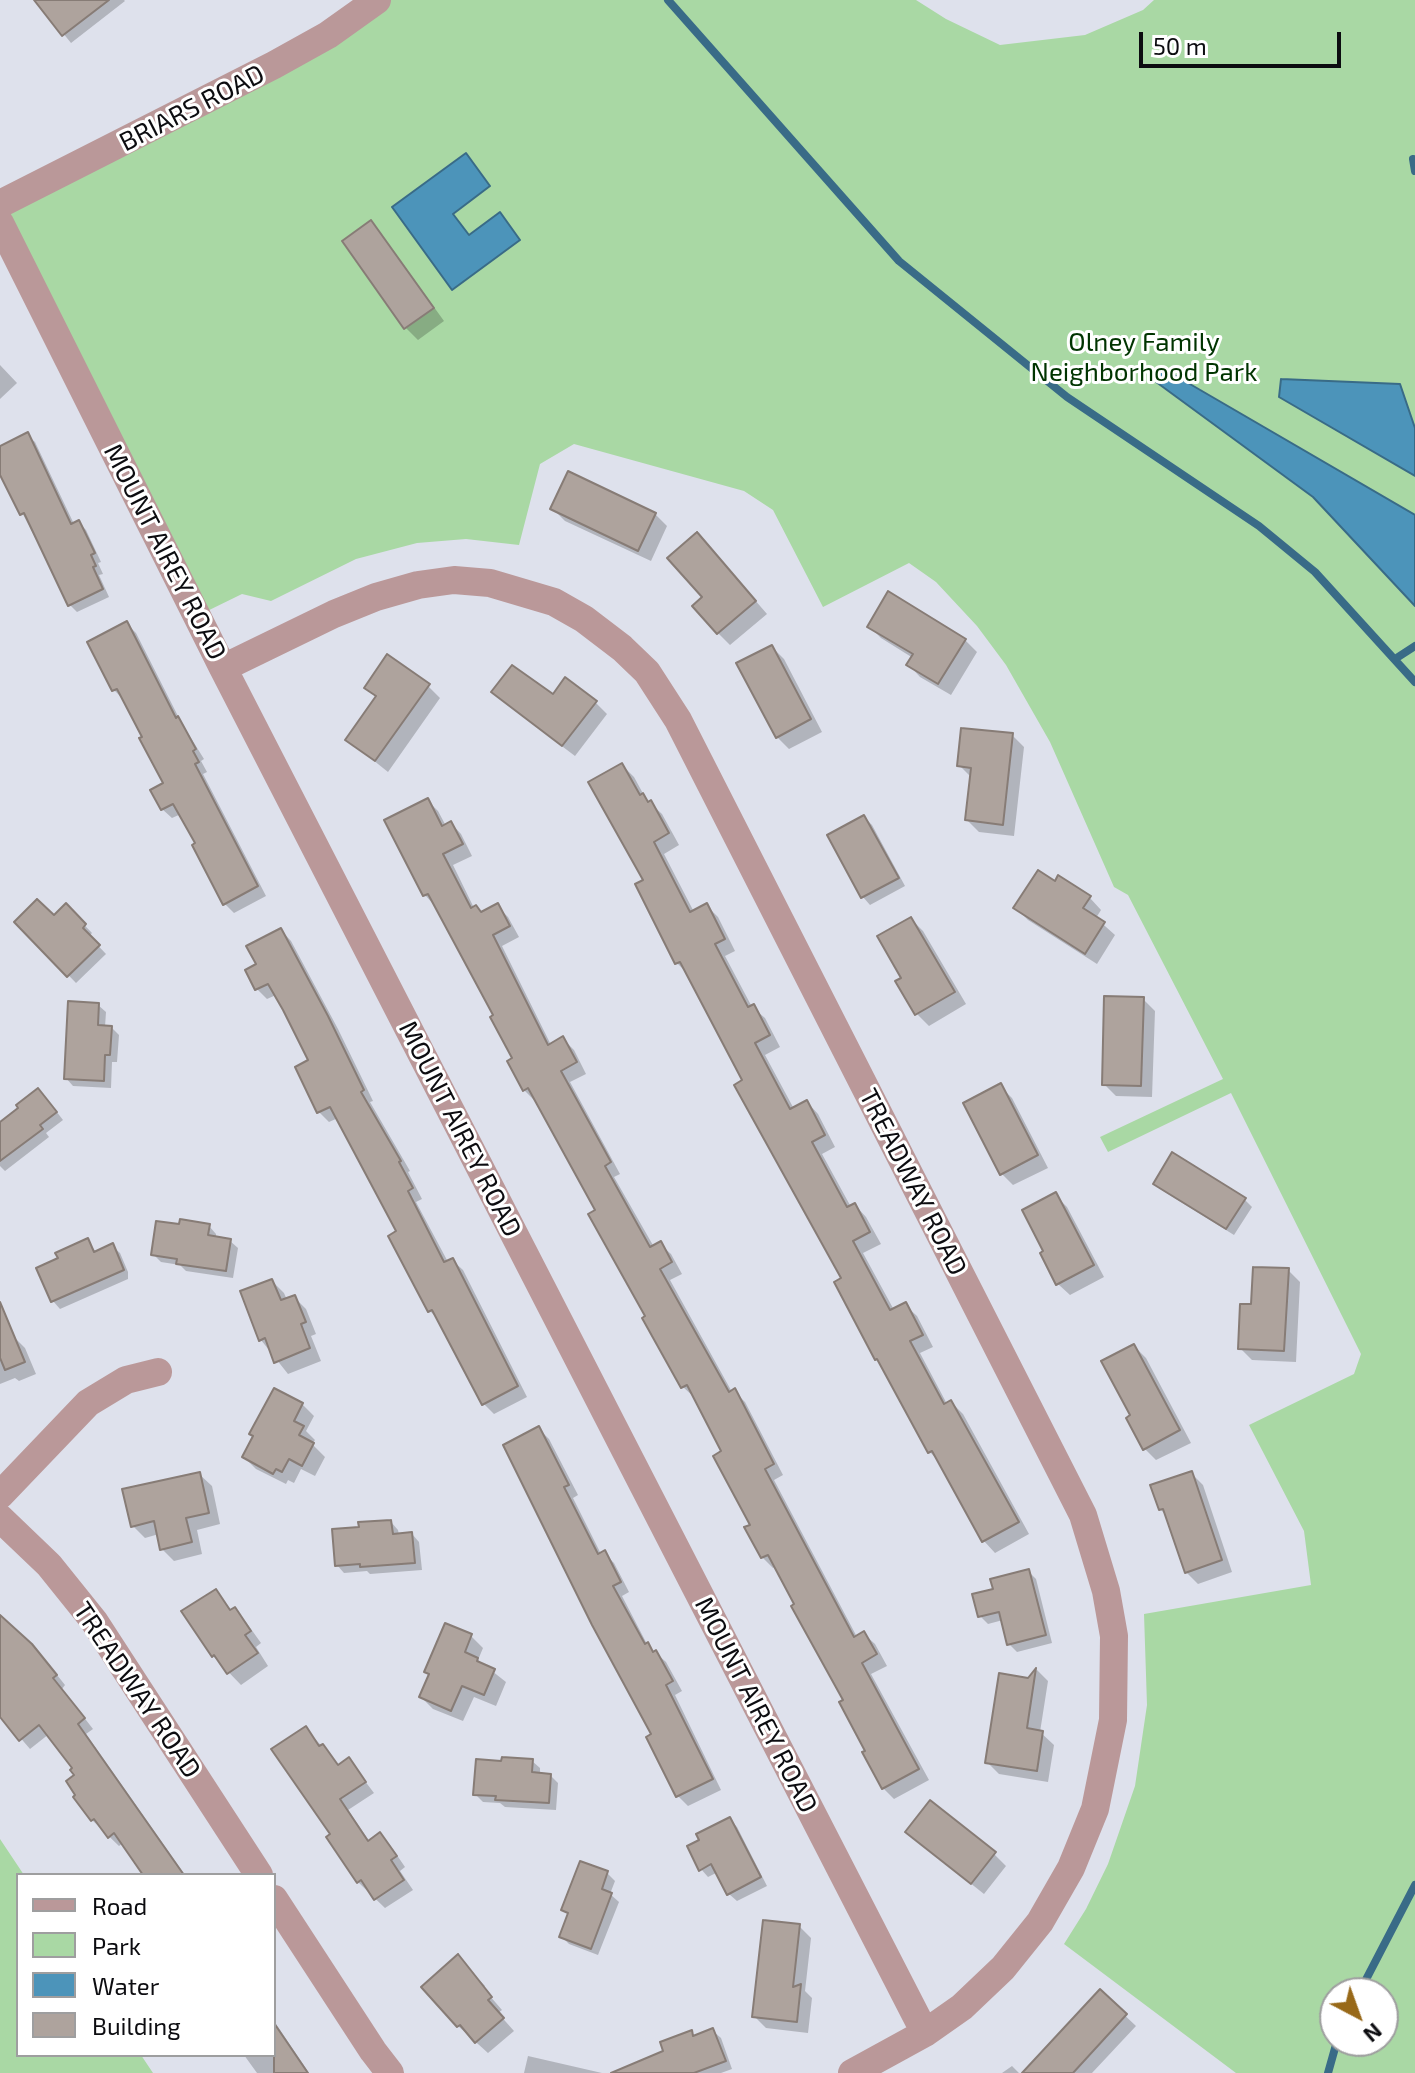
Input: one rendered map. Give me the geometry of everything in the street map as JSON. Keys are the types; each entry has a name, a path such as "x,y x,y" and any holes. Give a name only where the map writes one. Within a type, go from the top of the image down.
{"street":[{"name":"BRIARS ROAD","path":"0,204 262,72 328,35 377,0"},
{"name":"MOUNT AIREY ROAD","path":"0,223 223,668 925,2033"},
{"name":"TREADWAY ROAD","path":"223,668 376,597 418,585 454,580 490,583 554,602 622,648 647,672 684,732 1083,1515 1106,1591 1114,1636 1113,1720 1095,1809 1071,1868 1040,1922 1003,1968 962,2007 925,2033 852,2073"},
{"path":"0,1495 88,1403 126,1380 158,1372"},
{"name":"TREADWAY ROAD","path":"0,1518 49,1565 94,1621 258,1873"},
{"path":"276,1902 390,2073"}],"green space":[{"name":"Olney Family Neighborhood Park","path":"377,0 916,0 946,19 1000,45 1085,35 1143,10 1154,0 1415,0 1415,2073 1236,2073 1064,1944 1086,1909 1108,1864 1135,1786 1147,1705 1144,1614 1311,1585 1304,1531 1249,1425 1354,1374 1361,1354 1231,1093 1108,1152 1100,1137 1223,1079 1128,895 1114,887 1050,742 1006,665 977,626 936,582 909,563 823,607 773,510 744,491 574,444 540,464 519,545 466,539 417,543 356,559 271,601 242,594 197,616 0,204"},
{"path":"0,1839 23,1873 16,1873 16,2057 142,2057 153,2073 0,2073"}],"water":[{"path":"466,153 490,186 453,214 469,235 500,212 520,240 452,290 392,207"},
{"path":"1156,369 1171,373 1415,515 1415,606 1313,497 1152,379"},
{"path":"1281,379 1400,384 1415,428 1415,476 1279,397"}],"building":[{"path":"34,0 109,0 62,36"},
{"path":"371,220 434,308 404,329 342,241"},
{"path":"28,432 71,524 79,520 95,553 91,555 96,566 93,567 103,589 68,606 24,513 20,515 0,475 0,446"},
{"path":"568,471 656,513 638,551 550,509"},
{"path":"697,532 756,601 717,634 692,606 702,597 667,558"},
{"path":"888,591 966,639 938,684 906,665 913,654 867,627"},
{"path":"127,621 176,718 178,716 196,749 193,751 199,762 195,764 258,886 223,905 192,845 195,843 173,804 161,810 150,790 163,783 117,689 112,691 87,642"},
{"path":"772,645 811,719 776,738 736,663"},
{"path":"387,654 430,684 375,761 345,740 376,696 364,688"},
{"path":"512,665 553,694 565,677 597,701 562,746 491,692"},
{"path":"961,728 1013,733 1003,825 965,820 971,768 957,766"},
{"path":"622,763 640,795 643,793 648,802 651,800 669,833 654,842 690,912 707,903 725,939 715,944 748,1007 754,1004 770,1035 755,1043 790,1109 807,1100 825,1135 812,1142 847,1207 855,1203 870,1232 853,1241 890,1310 906,1302 923,1335 910,1341 944,1404 951,1400 1019,1522 982,1542 932,1451 928,1453 875,1360 834,1282 841,1278 734,1085 742,1080 680,962 675,964 635,884 643,880 588,782"},
{"path":"428,798 442,826 451,821 463,844 443,854 471,908 476,905 481,912 498,903 510,926 493,935 548,1045 563,1036 577,1062 561,1071 611,1162 605,1166 650,1247 661,1241 672,1262 660,1269 729,1392 735,1388 774,1464 765,1469 854,1637 864,1631 877,1654 862,1663 919,1769 882,1789 839,1702 843,1700 791,1606 794,1604 768,1555 761,1558 744,1527 750,1525 713,1456 721,1451 687,1385 681,1388 642,1318 645,1316 588,1214 595,1210 528,1088 523,1091 507,1061 512,1058 490,1017 493,1015 428,894 423,896 384,820"},
{"path":"864,815 899,878 861,898 827,835"},
{"path":"1038,870 1055,881 1058,875 1091,896 1083,908 1105,922 1085,954 1013,908"},
{"path":"37,899 54,915 66,903 86,924 83,928 100,945 67,977 14,922"},
{"path":"911,917 955,992 915,1015 895,981 901,978 877,936"},
{"path":"281,928 328,1016 364,1090 361,1092 401,1161 413,1188 408,1191 444,1262 453,1258 518,1386 482,1405 432,1310 428,1312 388,1236 396,1231 330,1107 317,1113 295,1067 308,1060 283,1010 268,984 255,990 245,970 256,964 246,946"},
{"path":"1104,996 1144,997 1141,1086 1102,1085"},
{"path":"68,1001 99,1003 98,1025 112,1026 110,1055 105,1055 104,1081 64,1079"},
{"path":"1001,1083 1038,1155 1000,1175 963,1103"},
{"path":"38,1088 57,1112 40,1125 43,1129 0,1161 0,1122"},
{"path":"1172,1152 1246,1198 1226,1229 1153,1184"},
{"path":"1056,1192 1094,1265 1056,1285 1022,1210"},
{"path":"180,1219 210,1224 208,1235 231,1239 226,1271 176,1264 177,1259 151,1255 156,1221 179,1224"},
{"path":"88,1238 94,1252 113,1243 124,1270 51,1302 36,1268 58,1258 55,1253"},
{"path":"1253,1267 1289,1268 1284,1351 1238,1349 1240,1304 1251,1304"},
{"path":"272,1279 281,1300 295,1295 306,1322 301,1324 310,1348 274,1363 265,1338 259,1341 240,1291"},
{"path":"0,1302 25,1362 5,1370 0,1358"},
{"path":"1134,1344 1180,1430 1143,1450 1126,1418 1130,1415 1101,1361"},
{"path":"274,1388 303,1403 294,1421 304,1426 299,1435 314,1443 302,1466 289,1459 282,1472 276,1469 273,1474 242,1457 253,1436 249,1434"},
{"path":"539,1426 569,1485 564,1487 598,1554 605,1550 621,1582 613,1586 645,1644 648,1642 653,1652 656,1650 673,1681 666,1685 713,1779 676,1797 646,1737 651,1734 592,1625 503,1445"},
{"path":"1192,1471 1222,1560 1185,1573 1163,1509 1159,1510 1150,1485"},
{"path":"200,1472 209,1513 186,1518 192,1542 160,1550 154,1521 131,1527 122,1489"},
{"path":"391,1520 393,1534 412,1532 415,1563 335,1566 332,1529 359,1527 358,1522"},
{"path":"1029,1569 1046,1635 1007,1645 999,1612 978,1617 972,1594 993,1589 990,1579"},
{"path":"216,1589 230,1610 235,1607 251,1631 245,1635 258,1653 227,1674 181,1611"},
{"path":"0,1615 32,1644 57,1675 53,1678 85,1718 78,1724 183,1873 142,1873 114,1833 108,1838 73,1797 75,1795 66,1781 74,1775 70,1770 72,1768 39,1725 19,1741 0,1717"},
{"path":"445,1623 472,1634 465,1652 495,1669 484,1695 462,1686 451,1711 419,1697 429,1674 424,1672"},
{"path":"1036,1668 1027,1728 1043,1731 1037,1771 985,1763 999,1673 1028,1678"},
{"path":"306,1726 319,1746 323,1744 338,1765 349,1757 366,1782 340,1799 368,1841 380,1832 397,1856 391,1860 404,1880 374,1900 361,1880 357,1883 326,1837 330,1834 271,1749"},
{"path":"502,1757 533,1759 532,1772 551,1774 549,1803 495,1800 496,1796 473,1795 476,1759 501,1761"},
{"path":"930,1800 996,1852 971,1884 905,1832"},
{"path":"730,1817 761,1877 727,1895 711,1864 699,1871 687,1846 699,1840 696,1834"},
{"path":"580,1861 608,1871 602,1889 612,1893 591,1949 559,1937 568,1913 561,1910"},
{"path":"763,1920 800,1924 793,1987 801,1984 797,2022 752,2017"},
{"path":"458,1954 492,1997 488,2000 504,2018 475,2043 421,1987"},
{"path":"1100,1989 1127,2014 1073,2073 1022,2073"},
{"path":"276,2026 308,2073 274,2073 276,2057"},
{"path":"713,2028 726,2061 694,2073 611,2073 663,2051 660,2042 692,2030 693,2036"}],"waterway":[{"path":"668,0 899,261 1067,397 1259,526 1315,572 1415,682"},
{"path":"1413,159 1415,171"},
{"path":"1395,659 1415,646"},
{"path":"1367,1977 1415,1885"},
{"path":"1328,2073 1332,2057"}]}
